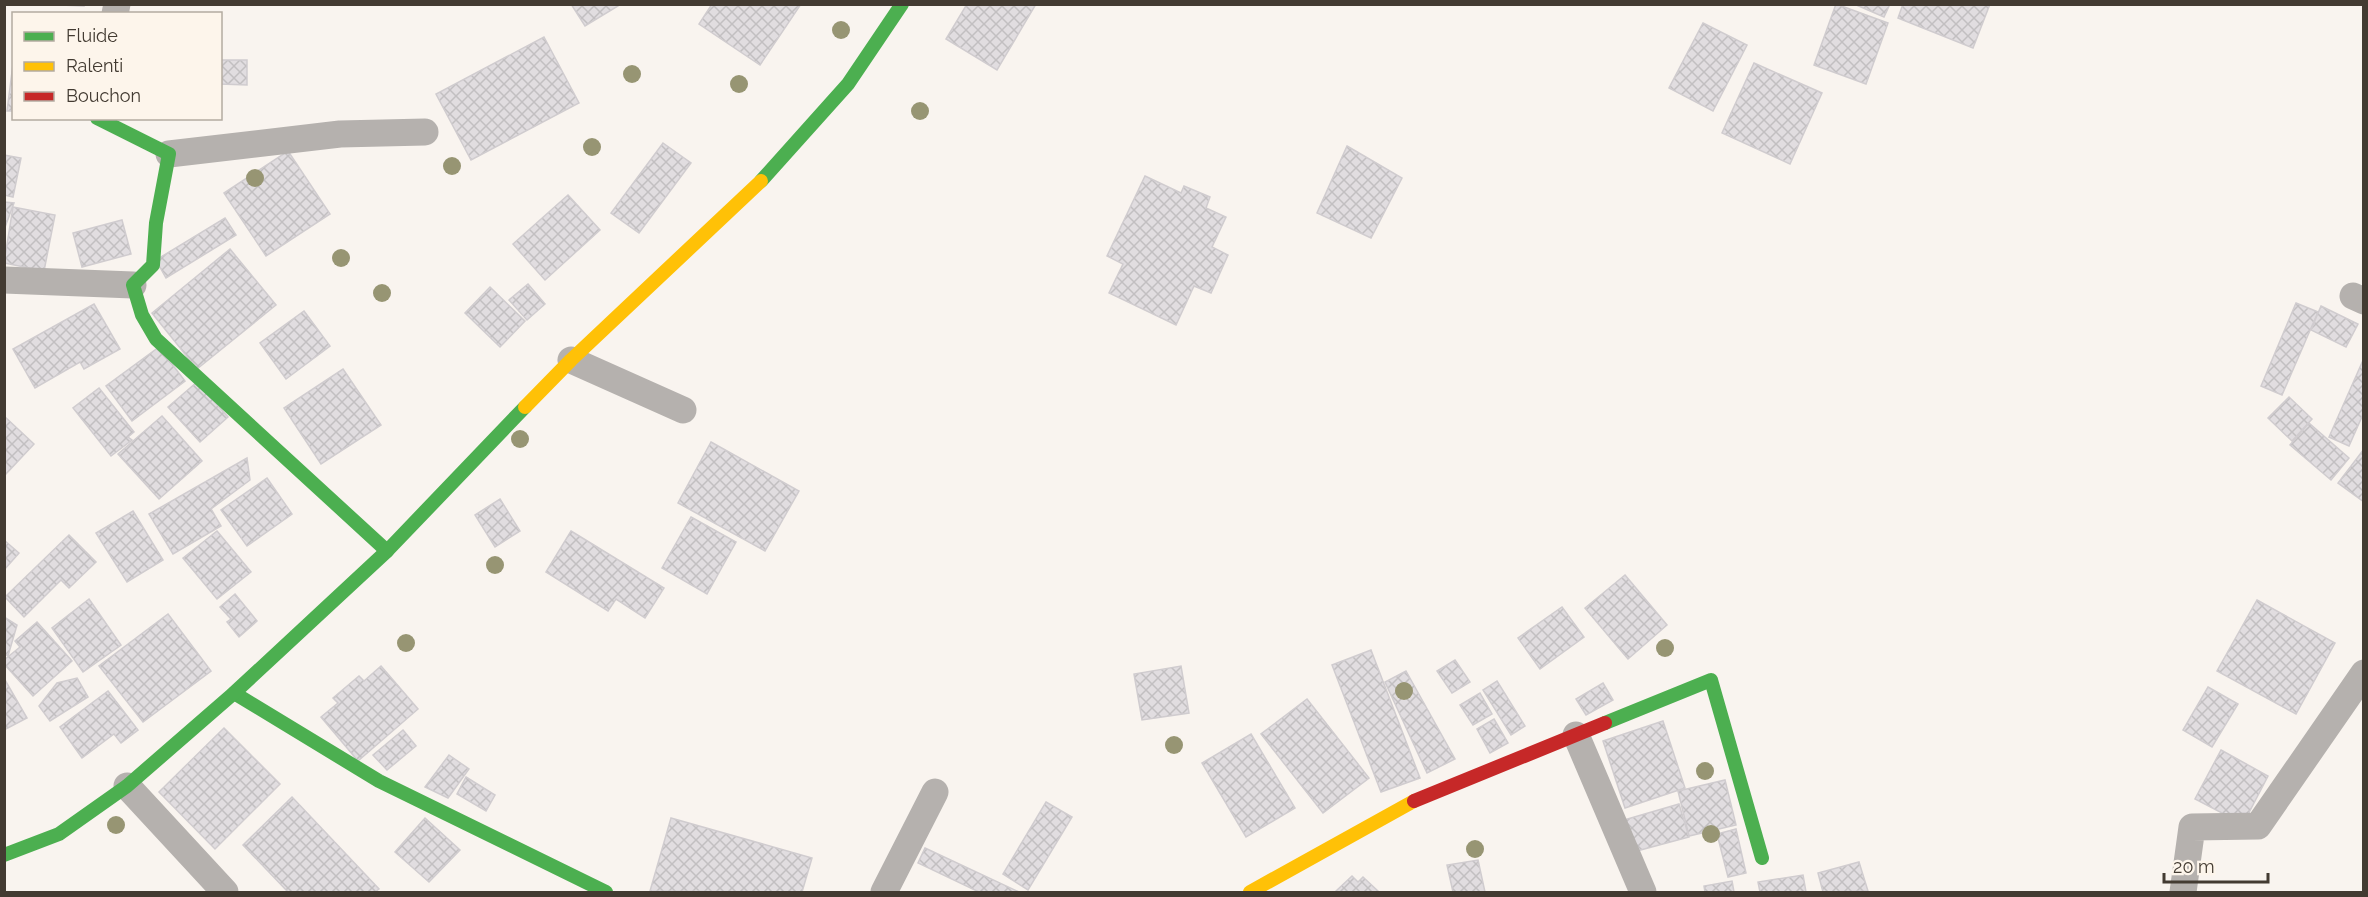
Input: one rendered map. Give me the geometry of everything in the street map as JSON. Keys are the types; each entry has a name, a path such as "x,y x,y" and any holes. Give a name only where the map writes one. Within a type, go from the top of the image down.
{"street":[{"path":"4,855 59,834 127,786 234,693 387,550 571,360 759,183 848,84 902,4"},
{"path":"101,120 169,154 340,134 425,132"},
{"path":"4,280 133,285 153,265 156,223 169,154"},
{"path":"133,285 142,315 156,339 387,550"},
{"path":"571,360 683,411"},
{"path":"2183,892 2192,827 2258,826 2364,673"},
{"path":"1250,892 1422,797 1710,680 1762,858"},
{"path":"234,693 379,781 606,892"},
{"path":"1576,735 1643,892"},
{"path":"127,786 225,892"},
{"path":"884,892 935,792"}],"building":[{"path":"35,4 84,4 84,6"},
{"path":"571,4 617,4 618,6 585,26"},
{"path":"712,4 801,4 760,65 699,24"},
{"path":"967,4 1036,4 997,70 946,39"},
{"path":"1836,4 1888,23 1866,84 1814,65"},
{"path":"1854,4 1890,4 1884,17"},
{"path":"1903,4 1990,4 1973,48 1898,18"},
{"path":"1703,23 1747,45 1713,111 1669,88"},
{"path":"544,37 579,103 471,160 436,94"},
{"path":"222,60 247,60 247,85 222,84"},
{"path":"1754,63 1822,93 1790,164 1722,133"},
{"path":"12,72 12,111 7,111"},
{"path":"663,143 691,163 639,233 611,213"},
{"path":"1347,146 1402,178 1371,238 1317,213"},
{"path":"288,151 330,214 266,256 224,193"},
{"path":"4,155 21,158 13,197 4,195"},
{"path":"1145,176 1181,193 1184,186 1210,197 1206,208 1226,217 1212,247 1228,255 1211,293 1194,286 1176,325 1109,293 1123,264 1107,256"},
{"path":"568,195 600,230 545,280 513,244"},
{"path":"4,202 14,203 4,230"},
{"path":"13,207 55,215 44,271 4,263"},
{"path":"225,218 236,235 166,278 156,260"},
{"path":"122,220 131,254 82,267 73,233"},
{"path":"230,249 276,305 197,369 152,313"},
{"path":"528,284 545,304 527,320 509,300"},
{"path":"490,287 525,321 500,347 465,313"},
{"path":"2296,303 2318,312 2282,395 2261,386"},
{"path":"94,304 120,349 84,369 80,362 35,388 13,349"},
{"path":"2321,306 2358,324 2346,347 2311,330"},
{"path":"304,311 330,346 286,379 260,343"},
{"path":"159,347 185,381 132,421 106,386"},
{"path":"2364,358 2364,412 2349,446 2329,437"},
{"path":"343,369 381,425 321,464 284,408"},
{"path":"197,382 228,417 200,442 168,407"},
{"path":"99,388 134,432 128,437 132,440 111,456 73,408"},
{"path":"2289,397 2312,419 2292,441 2268,418"},
{"path":"4,416 34,444 4,476"},
{"path":"162,416 202,461 159,499 118,454"},
{"path":"2309,423 2349,458 2331,480 2290,445"},
{"path":"711,442 799,491 765,551 678,503"},
{"path":"2364,449 2364,502 2338,483"},
{"path":"247,458 250,480 211,509 221,526 173,554 149,514"},
{"path":"267,478 292,514 247,546 221,510"},
{"path":"500,499 520,531 495,547 475,515"},
{"path":"133,511 163,560 127,582 96,533"},
{"path":"691,517 736,542 707,594 662,568"},
{"path":"217,531 251,572 217,599 183,558"},
{"path":"571,531 664,588 645,618 616,599 608,611 546,572"},
{"path":"69,535 96,562 69,588 61,580 24,617 5,597"},
{"path":"4,540 19,553 4,570"},
{"path":"1625,575 1667,625 1628,659 1585,608"},
{"path":"235,594 257,621 239,637 227,622 231,619 220,607"},
{"path":"89,599 121,645 83,672 52,628"},
{"path":"2257,600 2335,643 2296,714 2217,671"},
{"path":"1562,607 1584,637 1540,669 1518,638"},
{"path":"168,614 211,671 143,722 99,666"},
{"path":"4,617 17,625 8,656 4,653"},
{"path":"37,622 72,661 33,696 4,664 4,660 20,647 15,641"},
{"path":"1371,650 1420,778 1381,792 1332,665"},
{"path":"1455,660 1470,682 1452,693 1437,671"},
{"path":"381,666 418,709 358,761 321,717 338,703 333,698 359,676 364,681"},
{"path":"1181,666 1189,713 1142,720 1134,674"},
{"path":"1406,671 1455,759 1427,773 1385,682"},
{"path":"77,678 88,697 50,721 39,706 57,683"},
{"path":"4,681 27,718 4,730"},
{"path":"1497,681 1525,726 1511,735 1483,690"},
{"path":"1603,683 1613,700 1586,715 1576,699"},
{"path":"2208,687 2238,704 2212,747 2183,730"},
{"path":"108,691 138,730 121,743 114,734 82,758 60,727"},
{"path":"1480,693 1492,714 1473,725 1460,705"},
{"path":"1307,699 1369,778 1323,813 1261,734"},
{"path":"1494,719 1508,743 1490,753 1477,729"},
{"path":"1663,721 1685,788 1625,808 1603,741"},
{"path":"224,728 280,784 215,849 159,792"},
{"path":"403,730 416,746 387,770 373,755"},
{"path":"1251,734 1295,808 1246,837 1202,763"},
{"path":"2221,750 2268,776 2243,824 2195,799"},
{"path":"449,755 469,769 448,798 425,787"},
{"path":"466,777 495,795 486,811 457,794"},
{"path":"1725,780 1736,825 1689,836 1678,791"},
{"path":"292,797 379,889 375,892 288,892 243,845"},
{"path":"1046,802 1072,817 1028,890 1003,874"},
{"path":"1679,804 1689,837 1633,852 1624,820"},
{"path":"425,818 460,850 429,882 395,852"},
{"path":"671,818 812,858 802,892 650,891"},
{"path":"1736,829 1746,873 1728,877 1717,834"},
{"path":"925,848 1019,892 979,892 918,863"},
{"path":"1478,860 1485,892 1453,892 1447,865"},
{"path":"1859,862 1868,891 1823,892 1818,873"},
{"path":"1803,875 1806,892 1760,892 1758,882"},
{"path":"1352,876 1358,882 1363,877 1379,892 1335,892"},
{"path":"1732,881 1734,892 1705,892 1704,886"}],"traffic: fast":[{"path":"761,181 848,84 902,4"},
{"path":"101,120 169,154 156,223 153,265 133,285 142,315 156,339 387,551"},
{"path":"4,855 59,834 127,786 234,693 387,551 525,407"},
{"path":"1605,723 1711,680 1762,858"},
{"path":"234,693 379,781 606,892"}],"traffic: slow":[{"path":"525,407 571,360 761,181"},
{"path":"1250,892 1414,801"}],"traffic: jam":[{"path":"1414,801 1605,723"}]}
